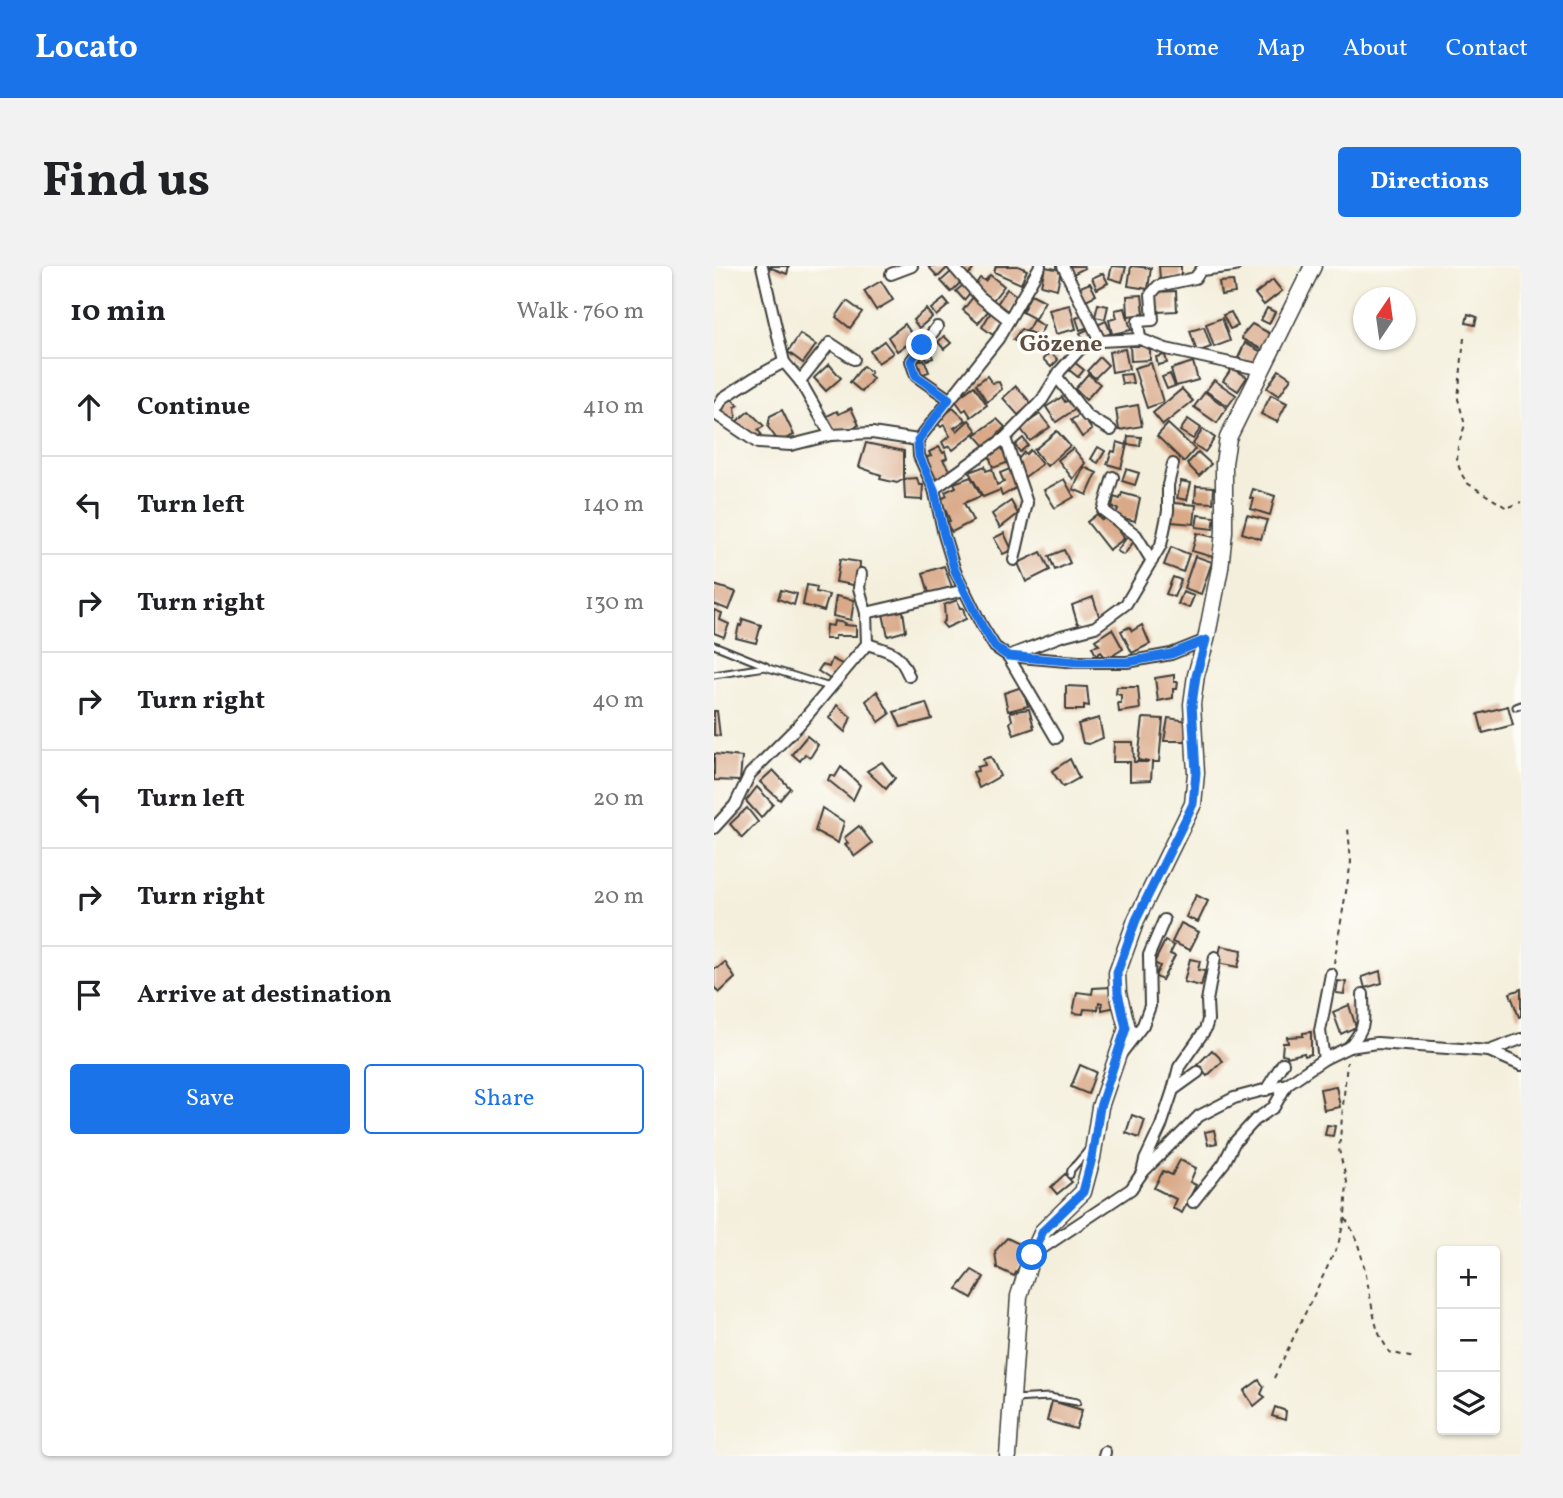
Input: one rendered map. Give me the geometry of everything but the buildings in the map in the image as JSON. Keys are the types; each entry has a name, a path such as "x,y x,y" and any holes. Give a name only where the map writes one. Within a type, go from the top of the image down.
{"main road":[{"path":"1008,1456 1019,1296 1043,1231 1083,1192 1100,1107 1126,1028 1118,993 1117,973 1136,920 1193,804 1196,773 1192,704 1224,532 1224,463 1228,438 1313,266"}],"street":[{"path":"762,266 784,362 800,381 831,435"},
{"path":"891,274 912,266"},
{"path":"953,266 981,297 1009,320"},
{"path":"1040,266 998,339 918,440 919,456 934,489 955,571 982,626 995,647 1008,656 1056,738"},
{"path":"1063,266 1100,341"},
{"path":"1140,339 1138,321 1153,320 1151,294 1158,285 1195,278 1201,270 1235,266"},
{"path":"937,327 911,361 916,376 949,399"},
{"path":"934,489 1004,438 1042,400 1080,349 1100,341 1140,339 1166,349 1262,370"},
{"path":"800,381 830,343 855,359"},
{"path":"784,362 723,398 714,413 758,443 791,444 831,435 872,433 918,440"},
{"path":"1057,377 1087,416 1111,430"},
{"path":"1004,438 1027,503 1014,560"},
{"path":"1008,656 1061,636 1095,628 1126,604 1161,545 1173,464"},
{"path":"1113,477 1103,510 1136,535 1152,561"},
{"path":"714,828 735,805 750,774 798,726 867,644 866,613 859,588 861,574"},
{"path":"866,613 965,590"},
{"path":"1008,656 1078,662 1128,662 1171,654 1206,640"},
{"path":"867,644 901,657 909,676"},
{"path":"1114,1062 1131,1044 1143,1025 1150,1006 1149,955 1164,920"},
{"path":"1142,1173 1161,1126 1179,1067 1205,1031 1214,957"},
{"path":"1324,1059 1320,1031 1331,974"},
{"path":"1349,1047 1365,1024 1363,994"},
{"path":"1489,1052 1521,1039"},
{"path":"1032,1255 1131,1189 1142,1173 1199,1116 1234,1098 1287,1084 1324,1059 1349,1047 1377,1043 1489,1052 1521,1065"},
{"path":"1266,1090 1283,1063"},
{"path":"1173,1090 1198,1072"},
{"path":"1193,1202 1224,1163 1234,1143 1255,1120 1274,1107 1287,1084"}],"lane":[{"path":"714,645 775,670"},
{"path":"714,675 765,667 831,688"},
{"path":"1070,1175 1071,1170 1095,1142"},
{"path":"1011,1399 1049,1397 1077,1402"}],"path":[{"path":"1464,338 1458,399 1465,425 1458,446 1457,461 1461,473 1467,482 1507,508 1521,502"},
{"path":"1331,974 1351,862 1348,828"},
{"path":"1274,1378 1338,1245 1345,1217 1346,1182 1339,1150 1349,1047"},
{"path":"1345,1217 1353,1229 1359,1250 1377,1331 1389,1352 1414,1358"}],"district":[{"name":"Gözene","path":"1061,343"}],"route":[{"path":"922,345 911,361 916,376 949,399 918,440 919,456 934,489 955,571 995,647 1008,656 1078,662 1128,662 1171,654 1206,640 1192,704 1196,773 1193,804 1136,920 1117,973 1118,993 1126,1028 1100,1107 1092,1158 1083,1192 1043,1231 1032,1255"}]}
